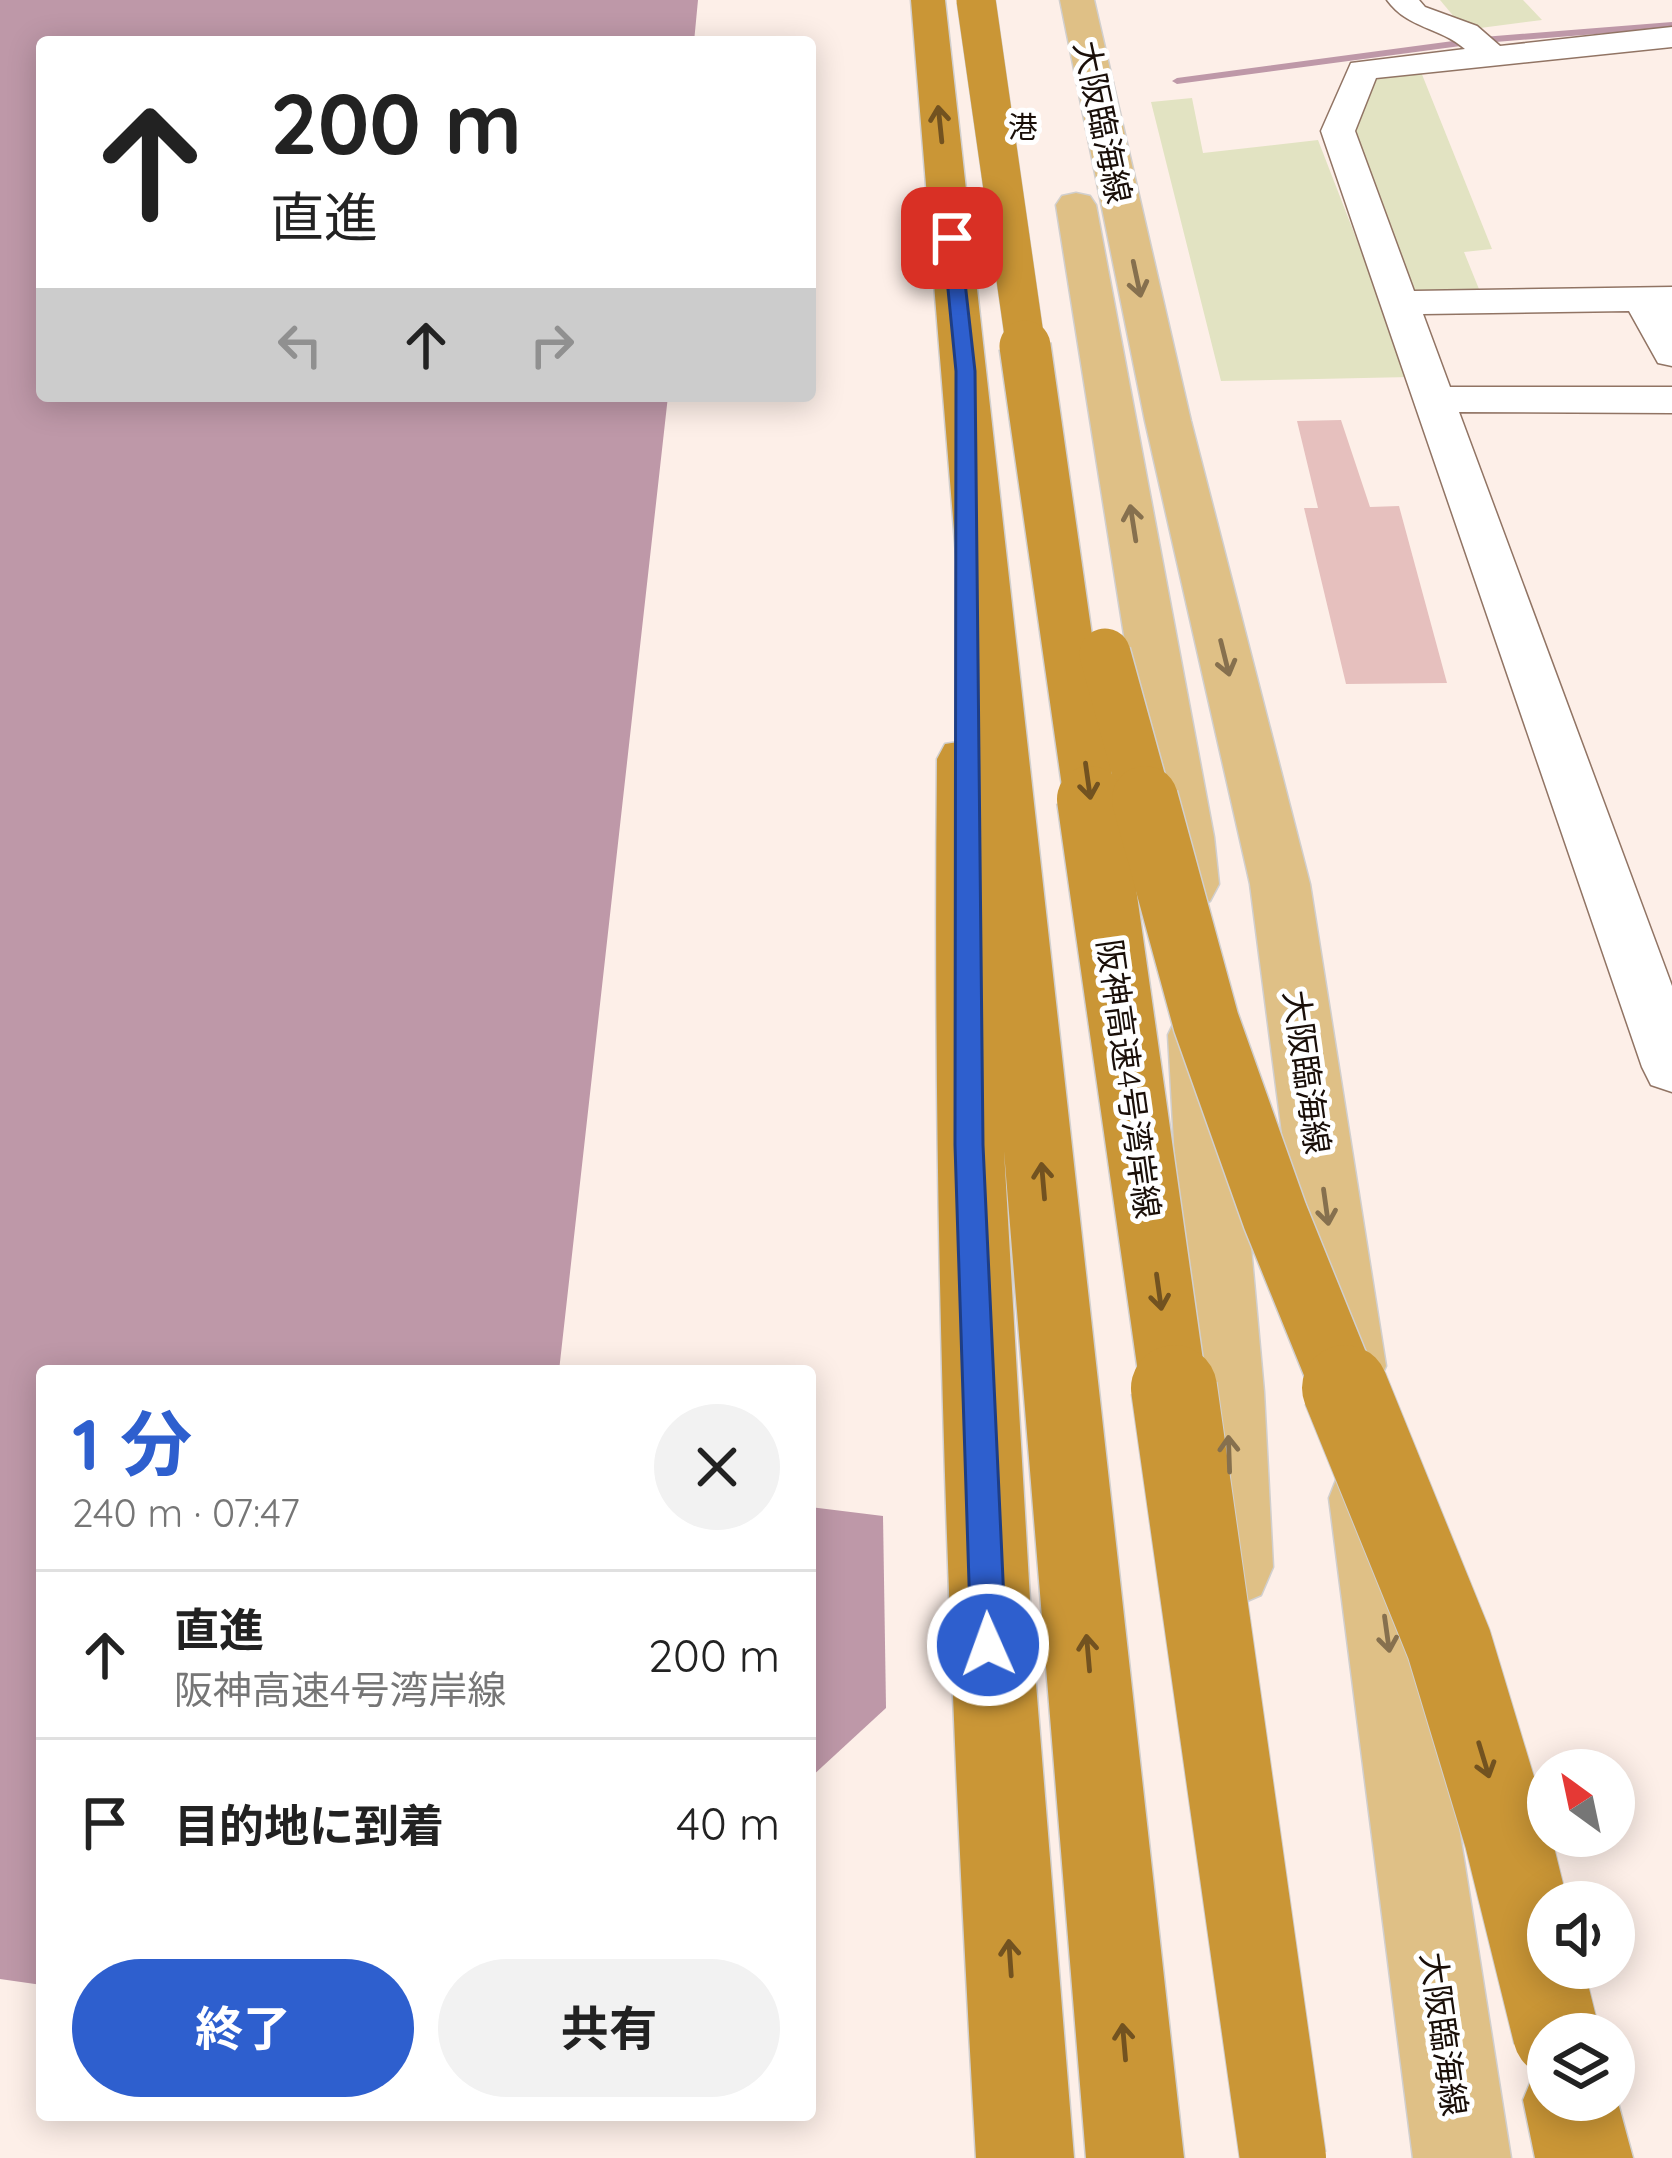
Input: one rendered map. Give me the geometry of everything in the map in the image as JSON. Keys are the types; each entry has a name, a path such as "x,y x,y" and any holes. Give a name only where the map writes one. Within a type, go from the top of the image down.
{"highway":[{"name":"阪神高速4号湾岸線","path":"928,0 998,369 1282,2158"},
{"name":"阪神高速4号湾岸線","path":"976,0 998,369 1135,2158"},
{"path":"998,369 1206,1022 1275,1216 1448,1644 1508,1836 1551,2013"},
{"path":"998,369 969,1145 990,1690 1025,2158"},
{"path":"1576,2121 1584,2158"}],"main road":[{"name":"大阪臨海線","path":"1030,0 1059,112 1102,343 1185,837 1226,1392 1257,2158"},
{"name":"大阪臨海線","path":"1077,0 1163,399 1280,884 1462,2158"}],"street":[{"path":"1402,0 1414,14 1478,44 1672,37"},
{"path":"1672,16 1478,44 1363,70 1338,131 1432,399 1647,933 1672,1067"},
{"path":"1398,303 1657,299 1672,354"},
{"path":"1432,399 1672,400"}],"green space":[{"path":"1440,0 1523,0 1542,20 1465,30"},
{"path":"1370,72 1421,72 1492,249 1464,252 1483,299 1400,302 1344,130"},
{"path":"1192,98 1203,153 1318,140 1410,377 1221,381 1151,102"}],"shaded area":[{"path":"0,0 698,0 695,36 36,36 36,402 667,402 560,1365 36,1365 36,1984 0,1979"},
{"path":"816,1508 883,1516 886,1708 816,1772"}],"building":[{"path":"1341,420 1370,507 1399,506 1447,683 1346,684 1304,508 1318,508 1297,421"}],"waterway":[{"path":"1177,81 1483,40 1672,25"}],"district":[{"name":"港","path":"1023,128"}],"route":[{"path":"952,238 965,371 969,1145 988,1645"}]}
